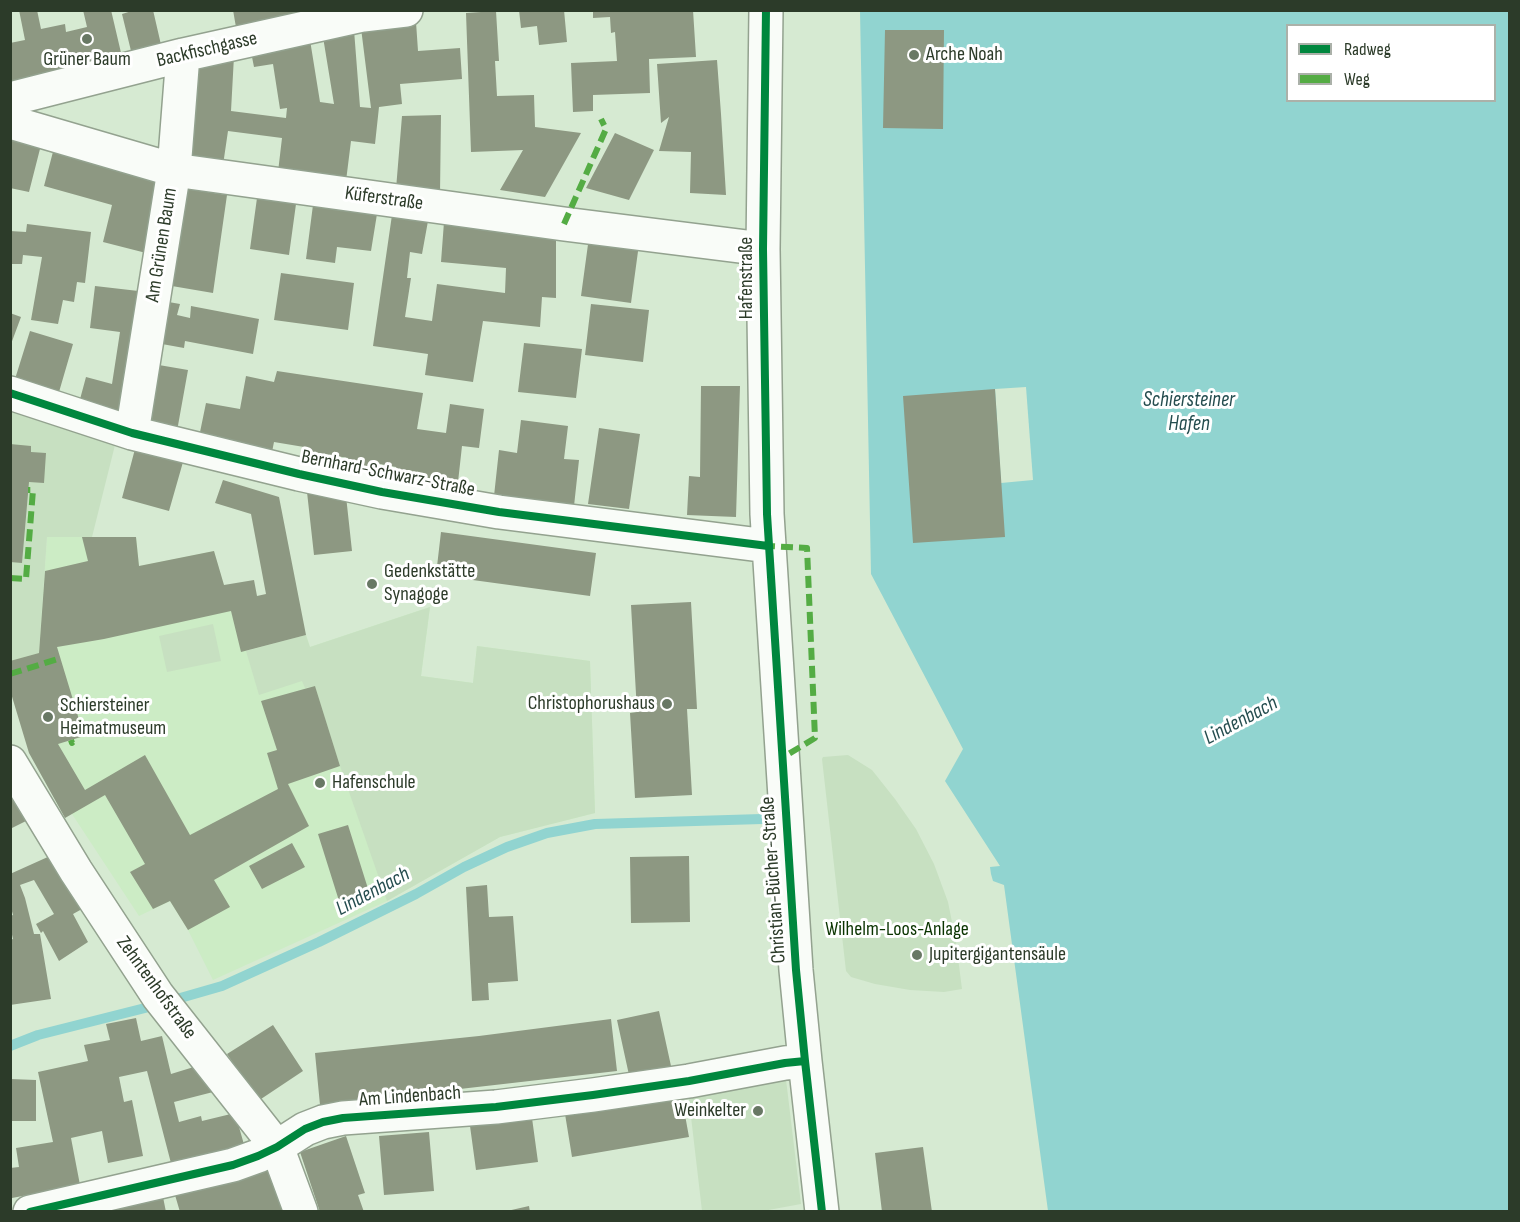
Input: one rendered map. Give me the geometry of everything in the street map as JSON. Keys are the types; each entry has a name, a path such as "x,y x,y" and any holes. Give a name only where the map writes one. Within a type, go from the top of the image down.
{"street":[{"name":"Backfischgasse","path":"10,99 183,55 363,13 406,10"},
{"name":"Hafenstraße","path":"766,10 763,249 768,546"},
{"name":"Am Grünen Baum","path":"132,433 174,170 183,55"},
{"name":"Küferstraße","path":"10,122 174,170 763,249"},
{"name":"Bernhard-Schwarz-Straße","path":"10,393 132,433 382,492 499,512 768,546"},
{"name":"Christian-Bücher-Straße","path":"768,546 796,970 795,1062 822,1212"},
{"name":"Zehntenhofstraße","path":"10,762 120,940 165,1004 277,1147 301,1212"},
{"name":"Am Lindenbach","path":"30,1212 233,1165 277,1147 305,1129 343,1118 474,1109 572,1098 689,1081 795,1062"}],"shaded area":[{"name":"Hafenschule","path":"47,537 136,537 139,566 214,551 231,611 246,651 306,635 310,647 430,607 421,676 473,683 477,646 590,661 595,813 500,837 387,901 213,980 188,930 170,901 139,916 72,814 11,690 11,661 39,652"}],"green space":[{"path":"11,412 115,445 92,537 47,537 39,653 11,661"},
{"path":"430,607 421,676 473,683 477,646 590,661 595,813 500,837 387,901 315,686 305,688 302,681 259,695 246,651 306,635 310,647"},
{"path":"213,624 221,661 167,672 159,636"},
{"name":"Wilhelm-Loos-Anlage","path":"848,755 872,770 895,799 916,829 934,864 948,902 962,989 944,992 910,990 851,977 846,971 822,759 823,757"},
{"path":"785,1071 801,1204 763,1211 702,1211 688,1091"}],"water":[{"name":"Schiersteiner Hafen","path":"860,11 1509,11 1509,1211 1048,1211 1004,885 993,881 990,867 1000,866 945,781 963,749 871,574"}],"pier":[{"path":"1026,387 1033,480 1001,483 995,389"}],"building":[{"path":"19,10 37,10 41,29 65,24 66,32 87,27 83,10 111,10 122,57 10,84 10,43 25,40"},
{"path":"135,10 153,10 162,49 132,55 122,14"},
{"path":"233,10 307,10 237,33"},
{"path":"519,10 564,10 567,42 539,45 537,26 521,28"},
{"path":"593,10 693,10 696,57 649,59 650,93 593,95 593,111 573,112 571,63 617,61 615,32 611,33 610,17 593,18"},
{"path":"496,11 499,61 495,61 497,96 534,95 535,127 581,133 545,197 500,190 523,150 471,152 466,13"},
{"path":"416,22 418,51 460,48 462,79 400,84 402,104 379,107 375,144 351,141 346,181 278,172 282,138 228,131 223,165 184,161 196,62 234,56 231,111 286,118 287,108 280,109 273,64 254,67 251,52 310,40 320,102 334,104 323,37 354,30 360,107 371,108 361,28"},
{"name":"Arche Noah","path":"885,30 944,30 943,129 883,128"},
{"path":"717,60 726,195 690,193 691,152 659,151 669,117 661,123 657,64"},
{"path":"441,115 440,193 396,189 402,116"},
{"path":"615,133 654,150 629,200 586,188"},
{"path":"10,137 41,145 29,192 10,188"},
{"path":"54,148 164,178 150,254 103,242 112,205 44,186"},
{"path":"181,188 227,195 213,293 166,285"},
{"path":"257,198 296,204 289,255 250,249"},
{"path":"313,205 377,214 371,251 337,247 335,263 306,259"},
{"path":"392,215 428,221 422,254 410,252 407,278 411,278 405,317 432,321 437,284 505,293 506,268 441,262 444,222 556,234 556,298 542,297 540,327 483,321 473,382 425,375 428,354 373,346"},
{"path":"27,224 91,232 85,283 77,282 74,302 63,300 58,324 31,320 42,257 23,255 22,264 10,264 10,231 26,232"},
{"path":"589,237 639,244 631,303 581,296"},
{"path":"281,273 354,283 348,330 274,320"},
{"path":"95,286 147,292 127,415 79,403 86,377 112,384 120,332 90,328"},
{"path":"163,301 180,304 177,315 190,318 191,306 259,319 253,354 185,341 184,348 162,344"},
{"path":"591,304 649,310 643,362 585,355"},
{"path":"10,313 21,317 11,344 10,344"},
{"path":"30,331 73,344 59,392 15,379"},
{"path":"524,343 582,349 576,398 518,392"},
{"path":"153,364 188,370 177,431 144,425"},
{"path":"277,371 423,393 417,429 446,433 450,404 484,409 479,448 462,446 458,482 395,474 396,467 374,463 373,471 346,467 348,458 324,454 322,463 302,460 304,447 274,442 272,452 199,437 206,403 240,409 246,376 274,382"},
{"path":"701,386 740,386 736,517 687,515 689,476 700,477"},
{"path":"995,389 1005,537 913,543 903,396"},
{"path":"521,420 568,426 564,459 579,460 574,506 494,496 499,450 517,453"},
{"path":"599,428 640,434 629,509 588,504"},
{"path":"10,444 31,446 31,452 46,453 44,483 29,482 22,563 10,562"},
{"path":"135,449 183,462 169,511 122,498"},
{"path":"223,480 279,497 306,635 241,652 231,611 57,647 84,736 58,744 85,790 145,755 190,835 278,789 267,753 277,750 261,701 315,686 340,766 288,784 309,826 214,880 230,907 188,930 170,901 153,909 130,872 145,864 105,795 65,818 29,753 10,690 10,661 39,653 45,571 88,561 82,537 136,537 139,566 214,551 224,585 254,580 257,596 266,594 251,514 215,503"},
{"path":"307,492 346,496 352,551 314,555"},
{"path":"441,532 596,553 590,596 436,575"},
{"name":"Christophorushaus","path":"691,602 697,709 687,709 692,795 635,798 630,713 637,712 631,605"},
{"path":"10,786 30,819 10,829"},
{"path":"348,825 370,895 340,904 318,834"},
{"path":"292,843 305,867 262,889 249,866"},
{"path":"50,856 82,909 73,914 88,942 59,961 43,931 41,933 36,924 54,914 34,880 20,885 34,934 40,934 51,999 10,1005 10,940 13,939 10,916 13,915 10,904 10,874"},
{"path":"689,856 690,922 631,923 630,857"},
{"path":"487,885 489,917 513,916 518,981 488,983 489,1000 472,1001 466,887"},
{"path":"659,1011 671,1066 629,1075 617,1020"},
{"path":"136,1018 141,1041 162,1036 171,1074 197,1066 217,1091 174,1102 179,1122 201,1116 202,1121 235,1113 245,1148 172,1167 147,1071 119,1077 124,1102 132,1100 143,1156 108,1163 102,1131 71,1138 80,1185 12,1198 10,1168 19,1167 16,1148 53,1142 38,1072 88,1061 84,1045 110,1040 106,1024"},
{"path":"611,1019 617,1071 320,1105 315,1053 479,1036"},
{"path":"273,1025 303,1071 258,1101 227,1054"},
{"path":"10,1079 36,1080 36,1121 10,1121"},
{"path":"681,1093 689,1137 572,1157 565,1114"},
{"path":"532,1118 538,1162 476,1170 470,1126"},
{"path":"429,1132 434,1191 384,1195 379,1136"},
{"path":"346,1136 365,1193 358,1195 364,1212 320,1212 300,1152"},
{"path":"923,1147 932,1212 882,1212 875,1153"},
{"path":"273,1168 285,1212 180,1212 175,1195"},
{"path":"163,1197 166,1212 97,1212"},
{"path":"529,1206 530,1212 507,1212 507,1211"}],"waterway":[{"name":"Lindenbach","path":"10,1046 38,1035 222,986 319,942 416,894 464,867 507,847 547,833 595,824 762,819"}],"marked path":[{"path":"564,224 606,129 601,119"},
{"path":"10,578 26,579 33,490 28,490"},
{"path":"768,541 768,546 807,548 815,738 782,758"},
{"path":"10,674 61,658"},
{"path":"71,740 73,742"}],"cycle path":[{"path":"766,10 763,249 767,514 796,970 822,1212"},
{"path":"10,393 132,433 382,492 499,512 768,546"},
{"path":"30,1212 233,1165 277,1147 305,1129 343,1118 496,1107 689,1081 805,1061"}],"place":[{"name":"Grüner Baum","path":"87,39"},
{"name":"Arche Noah","path":"914,55"},
{"name":"Gedenkstätte Synagoge","path":"372,584"},
{"name":"Christophorushaus","path":"667,704"},
{"name":"Schiersteiner Heimatmuseum","path":"48,717"},
{"name":"Hafenschule","path":"320,783"},
{"name":"Jupitergigantensäule","path":"917,955"},
{"name":"Weinkelter","path":"758,1111"}]}
